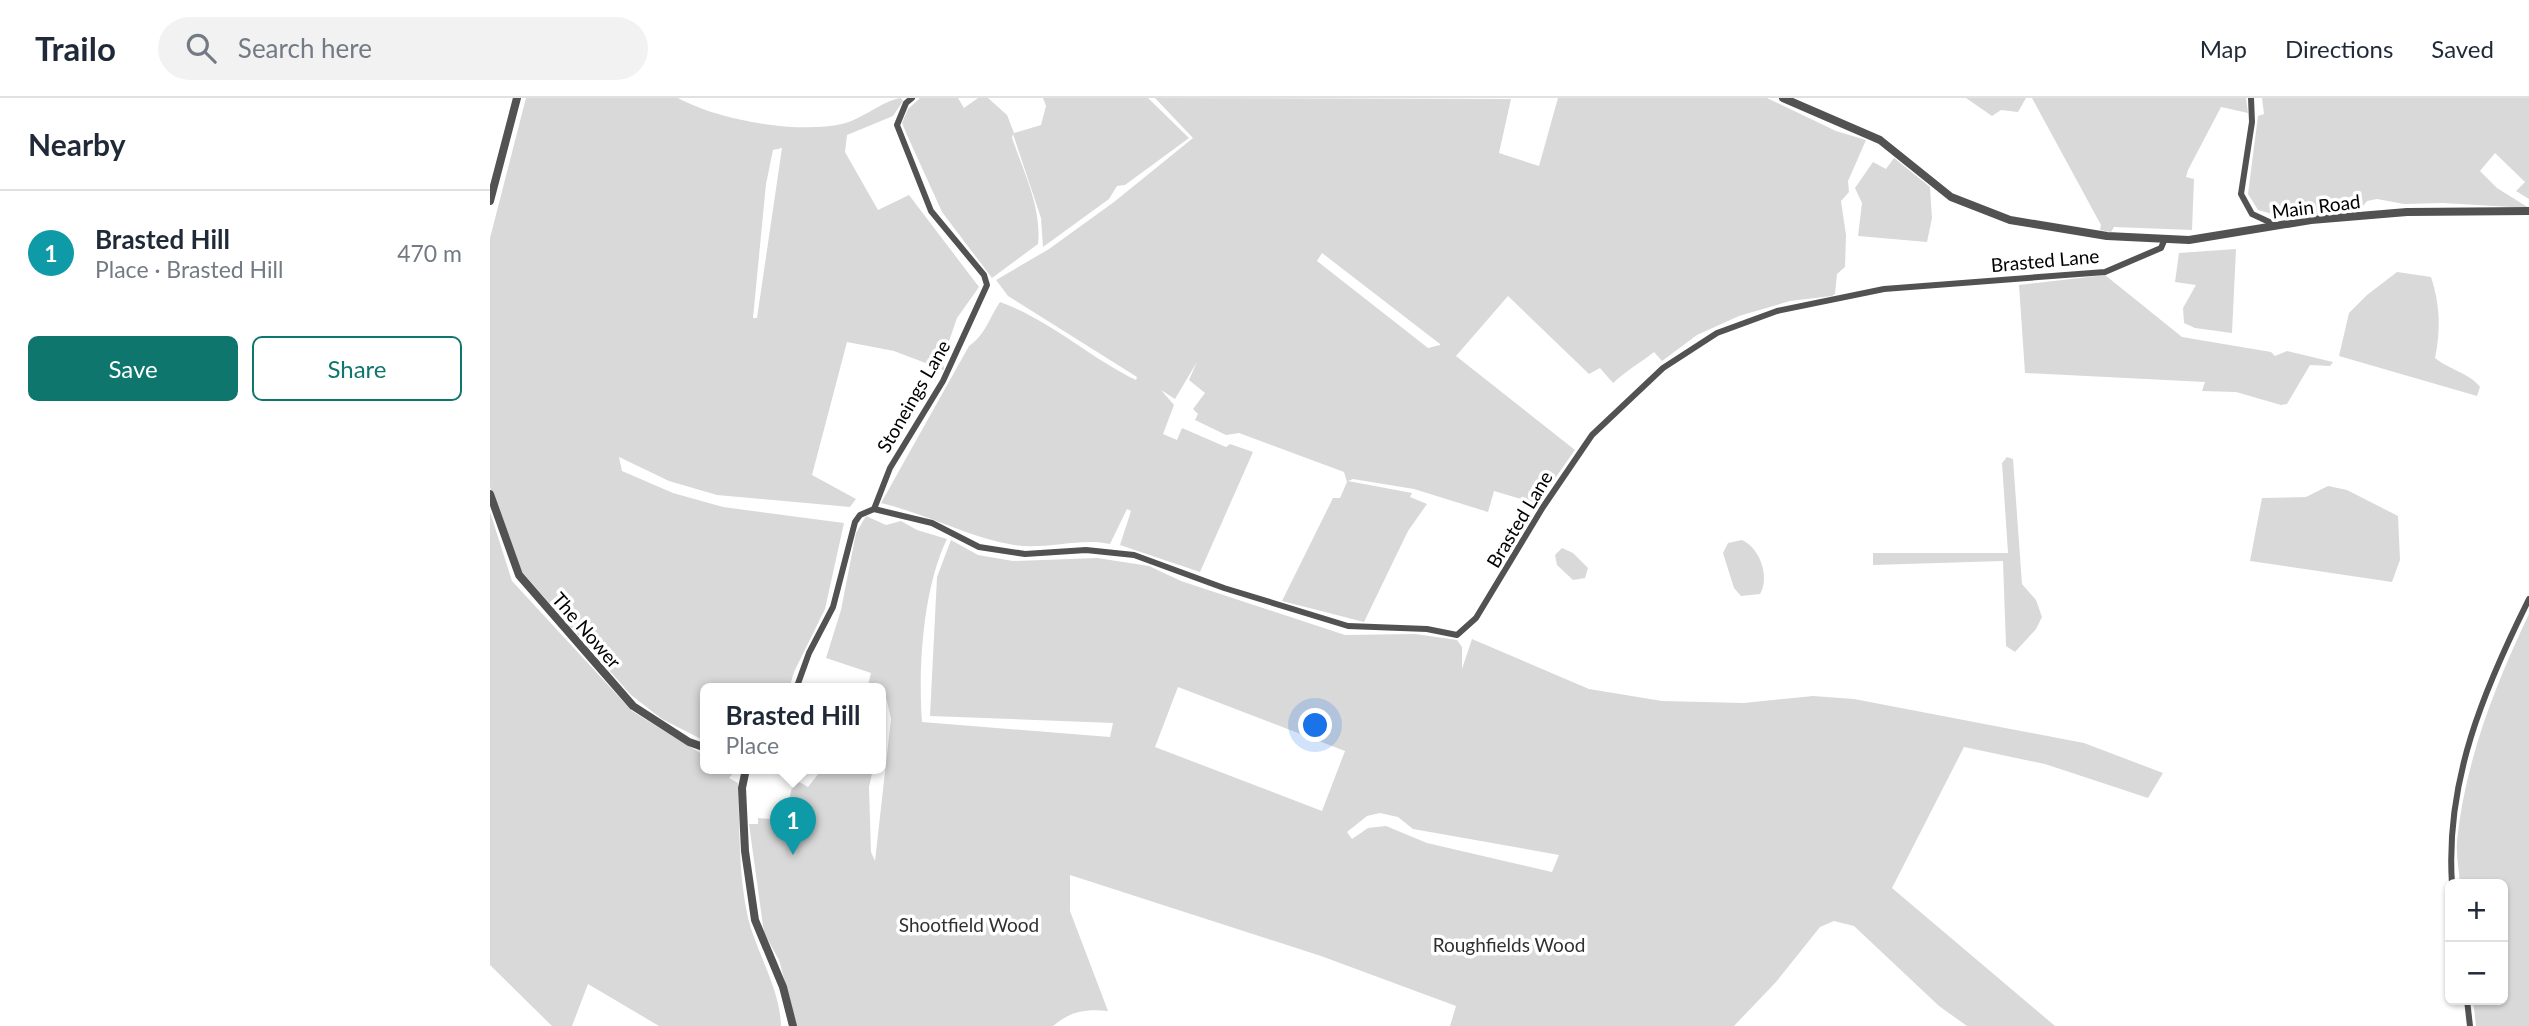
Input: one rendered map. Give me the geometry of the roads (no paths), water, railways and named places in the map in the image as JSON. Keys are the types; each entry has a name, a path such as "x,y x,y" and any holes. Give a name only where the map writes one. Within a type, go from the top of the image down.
{"street":[{"path":"490,201 517,98"},
{"name":"Stoneings Lane","path":"874,509 890,468 943,382 987,285 984,275 931,211 897,125 906,103 912,98"},
{"name":"Main Road","path":"1783,98 1880,141 1951,197 2010,220 2107,236 2164,241 2199,239 2277,226 2407,212 2529,211"},
{"path":"2250,98 2252,122 2241,194 2252,214 2277,226"},
{"name":"Brasted Lane","path":"874,509 932,523 979,547 1024,554 1086,550 1134,555 1224,588 1348,626 1427,629 1457,635 1476,618 1578,452 1592,435 1663,368 1717,333 1777,311 1884,289 2105,272 2161,248 2164,241"},
{"name":"The Nower","path":"490,494 519,575 633,706 700,746"},
{"path":"799,683 833,607 855,522 874,509"},
{"path":"2452,879 2453,812 2468,744 2493,672 2529,599"},
{"path":"745,774 742,788 745,851 755,920 783,987 793,1026"},
{"path":"2468,1005 2470,1026"}],"place":[{"name":"Brasted Hill","path":"793,855"}],"park label":[{"name":"Shootfield Wood","path":"969,924"},
{"name":"Roughfields Wood","path":"1509,944"}]}
